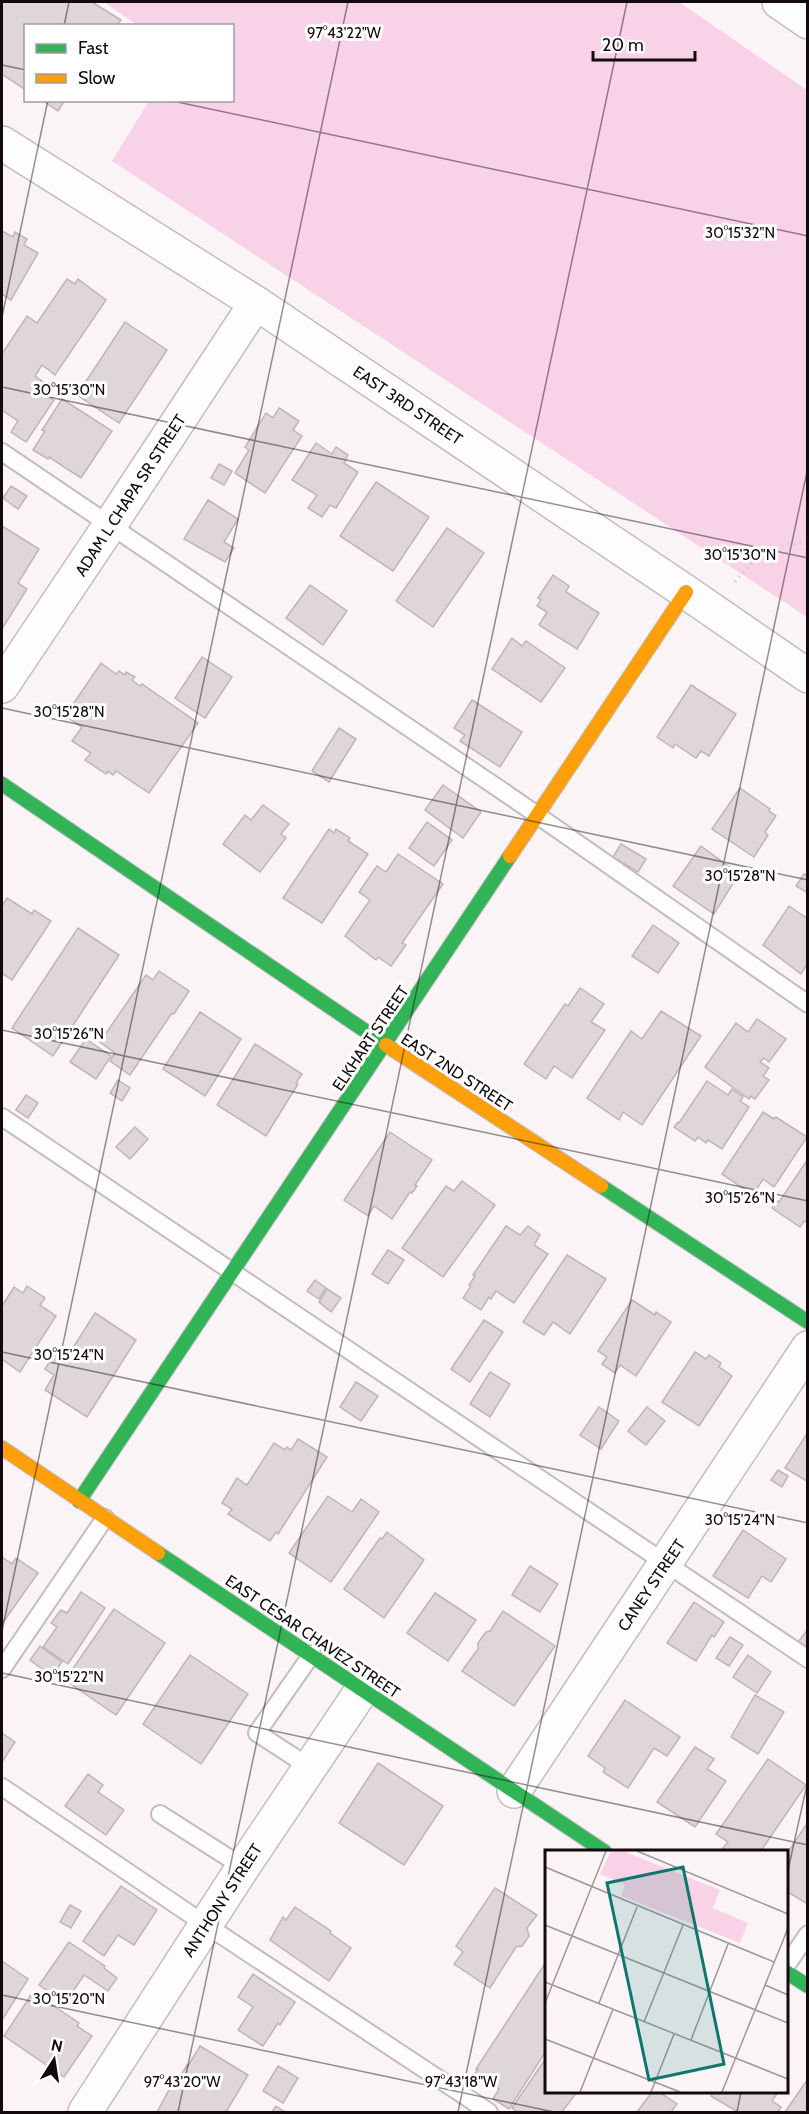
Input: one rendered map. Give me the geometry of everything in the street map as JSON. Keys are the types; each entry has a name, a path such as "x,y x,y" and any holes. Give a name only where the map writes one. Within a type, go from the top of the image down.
{"street":[{"path":"779,2 807,22"},
{"name":"EAST 3RD STREET","path":"2,143 256,303 807,676"},
{"name":"ADAM L CHAPA SR STREET","path":"2,686 256,303"},
{"name":"ELKHART STREET","path":"79,1501 386,1045 686,592"},
{"name":"EAST 2ND STREET","path":"2,784 386,1045 807,1322"},
{"name":"CANEY STREET","path":"514,1791 807,1348"},
{"name":"EAST CESAR CHAVEZ STREET","path":"2,1448 603,1850"},
{"name":"ANTHONY STREET","path":"85,2112 243,1867 362,1690"},
{"path":"788,1973 807,1986"}],"lane":[{"path":"2,452 537,815 807,1004"},
{"path":"2,1117 807,1659"},
{"path":"2,1669 105,1518"},
{"path":"311,1768 257,1733 312,1654"},
{"path":"2,1787 489,2112"},
{"path":"160,1814 243,1867"},
{"path":"788,1963 807,1934"}],"path":[{"path":"735,582 761,555 783,545 795,542 807,543"}],"shaded area":[{"path":"104,2 679,2 807,90 807,617 112,161 148,102 234,102 234,24 136,24"}],"building":[{"path":"2,2 92,2 121,20 118,24 24,24 24,89 2,74"},
{"path":"45,102 64,102 58,111"},
{"path":"2,231 13,237 15,232 27,239 24,245 38,253 11,300 2,294"},
{"path":"67,279 75,284 78,279 106,300 55,375 42,365 35,376 46,384 41,392 54,400 26,442 11,432 18,421 2,410 2,354 27,316 37,323"},
{"path":"125,322 167,350 119,423 77,395"},
{"path":"62,399 112,431 81,478 49,457 48,459 33,450 45,431 42,430"},
{"path":"279,408 299,421 293,430 302,436 265,493 235,473 249,450 245,447 266,413 273,418"},
{"path":"316,443 332,454 336,447 348,455 344,463 358,472 336,508 330,505 322,517 308,508 317,495 292,480"},
{"path":"219,464 232,471 224,485 211,478"},
{"path":"376,482 429,517 393,571 340,536"},
{"path":"11,486 27,496 18,509 3,498"},
{"path":"208,500 238,519 224,542 234,548 225,562 184,539"},
{"path":"2,526 39,549 18,583 27,589 2,629"},
{"path":"447,528 484,553 433,627 396,601"},
{"path":"553,575 569,586 566,592 599,613 577,649 539,625 547,612 537,606 541,600 538,598"},
{"path":"310,585 347,611 323,645 286,618"},
{"path":"512,638 522,646 526,641 565,668 541,702 492,669"},
{"path":"202,657 232,677 205,718 175,698"},
{"path":"101,663 116,674 119,671 125,675 126,672 135,677 132,680 140,686 142,684 198,723 149,793 116,771 113,775 108,771 106,774 85,760 91,753 72,741 82,727 65,716"},
{"path":"691,685 736,714 709,756 701,751 696,758 675,744 673,748 657,737"},
{"path":"472,700 522,732 500,767 460,741 465,735 454,728"},
{"path":"339,728 356,739 329,782 312,771"},
{"path":"443,785 481,812 463,838 425,810"},
{"path":"740,788 770,809 769,811 776,816 765,832 768,835 754,857 712,829"},
{"path":"263,805 289,824 281,834 286,838 260,872 223,844 245,815 251,820"},
{"path":"427,822 452,840 434,866 409,848"},
{"path":"329,829 334,833 336,829 350,838 348,841 368,854 322,923 283,898"},
{"path":"621,844 646,859 638,872 613,857"},
{"path":"701,846 739,874 714,914 673,886"},
{"path":"398,854 443,884 402,943 406,945 391,966 378,957 376,960 345,936 370,900 359,892 377,866 386,872"},
{"path":"804,874 808,876 808,893 796,886"},
{"path":"7,898 32,914 34,910 51,921 12,980 2,973 2,906"},
{"path":"789,906 808,919 808,963 801,974 763,945"},
{"path":"653,925 679,943 658,973 632,956"},
{"path":"78,928 119,955 53,1056 12,1028"},
{"path":"159,971 189,991 130,1075 110,1061 115,1053 100,1042 146,975 153,980"},
{"path":"580,988 604,1004 591,1022 605,1030 572,1078 554,1066 546,1079 524,1064 565,1004 568,1006"},
{"path":"661,1011 701,1036 642,1125 623,1112 619,1120 587,1098 631,1031 642,1039"},
{"path":"200,1012 241,1039 205,1096 163,1069"},
{"path":"757,1019 786,1039 769,1062 764,1058 760,1062 769,1068 763,1076 769,1080 755,1099 750,1096 749,1099 705,1067 736,1023 748,1032"},
{"path":"86,1039 111,1056 96,1079 70,1062"},
{"path":"255,1044 302,1074 266,1136 217,1105"},
{"path":"118,1080 130,1088 122,1101 110,1093"},
{"path":"707,1081 728,1095 732,1089 743,1097 740,1101 749,1107 722,1149 698,1137 695,1141 674,1127"},
{"path":"26,1095 38,1103 28,1118 16,1110"},
{"path":"763,1112 774,1119 776,1117 807,1137 774,1187 763,1179 753,1195 722,1174"},
{"path":"135,1127 148,1139 130,1159 116,1147"},
{"path":"390,1132 432,1160 415,1185 417,1186 412,1193 410,1192 392,1219 374,1206 368,1216 344,1200"},
{"path":"806,1162 808,1163 808,1224 804,1221 800,1227 772,1208 777,1201 779,1202"},
{"path":"462,1181 495,1205 443,1277 402,1248 446,1186 454,1191"},
{"path":"506,1226 520,1235 528,1226 540,1235 534,1245 548,1254 514,1303 496,1291 481,1310 463,1298 471,1286 469,1285 475,1276 473,1275"},
{"path":"388,1250 404,1260 388,1284 372,1274"},
{"path":"567,1255 606,1279 570,1334 553,1322 544,1335 523,1322"},
{"path":"315,1280 326,1288 319,1299 307,1291"},
{"path":"27,1286 45,1298 40,1305 56,1316 20,1372 2,1359 2,1306 14,1287 23,1293"},
{"path":"327,1289 341,1298 331,1312 319,1302"},
{"path":"632,1300 671,1322 636,1376 620,1365 615,1373 602,1364 607,1357 598,1351"},
{"path":"95,1313 136,1340 87,1417 45,1390 54,1375 45,1369 59,1347 69,1354"},
{"path":"484,1320 503,1332 470,1382 451,1369"},
{"path":"695,1352 706,1359 709,1355 721,1363 719,1367 732,1376 699,1426 662,1402"},
{"path":"490,1372 510,1384 490,1417 470,1404"},
{"path":"356,1382 378,1396 361,1421 340,1407"},
{"path":"599,1407 619,1421 601,1449 580,1435"},
{"path":"647,1407 665,1421 646,1445 628,1431"},
{"path":"808,1432 808,1482 785,1468"},
{"path":"298,1439 327,1457 278,1534 276,1532 270,1541 228,1514 232,1509 222,1503 237,1478 247,1485 274,1443 285,1450 287,1447 291,1450"},
{"path":"778,1470 788,1476 782,1487 771,1480"},
{"path":"328,1496 352,1512 361,1499 379,1512 331,1582 289,1553"},
{"path":"743,1530 786,1559 771,1582 762,1576 748,1598 713,1576"},
{"path":"387,1532 424,1560 384,1618 344,1589 380,1538 382,1539"},
{"path":"2,1557 12,1564 16,1558 38,1573 2,1624"},
{"path":"530,1566 558,1584 540,1612 512,1595"},
{"path":"81,1592 105,1608 68,1664 43,1647 57,1627 51,1623 61,1610 67,1613"},
{"path":"435,1593 476,1620 448,1661 407,1633"},
{"path":"694,1602 724,1622 714,1637 712,1635 696,1661 667,1643"},
{"path":"114,1609 165,1643 116,1715 65,1680"},
{"path":"503,1611 555,1646 514,1706 462,1671 478,1649 478,1643 486,1632 490,1631"},
{"path":"808,1629 808,1651 797,1643"},
{"path":"730,1637 743,1645 729,1666 716,1658"},
{"path":"40,1646 62,1662 52,1676 30,1660"},
{"path":"190,1655 248,1694 201,1764 143,1724"},
{"path":"748,1655 771,1672 757,1693 733,1677"},
{"path":"755,1695 784,1712 758,1754 731,1737"},
{"path":"625,1700 680,1737 667,1756 654,1748 628,1788 603,1772 605,1768 588,1756"},
{"path":"2,1733 15,1742 2,1762"},
{"path":"695,1747 714,1759 707,1769 726,1781 695,1827 657,1802"},
{"path":"768,1759 806,1785 761,1850 726,1850 723,1848 728,1842 716,1834"},
{"path":"378,1763 443,1806 404,1865 339,1823"},
{"path":"88,1774 103,1785 98,1792 124,1810 106,1835 65,1806"},
{"path":"808,1822 808,1900 806,1903 788,1892 788,1852"},
{"path":"121,1886 157,1910 134,1945 118,1935 104,1956 83,1941"},
{"path":"495,1888 537,1915 527,1928 529,1936 522,1946 516,1947 490,1988 454,1964 463,1952 456,1946"},
{"path":"70,1905 81,1911 71,1928 60,1922"},
{"path":"295,1907 331,1931 330,1933 351,1948 329,1981 270,1940 283,1917 286,1920"},
{"path":"69,1942 105,1966 104,1968 117,1978 108,1991 84,1975 65,2003 39,1985"},
{"path":"2,1961 28,1979 2,2020"},
{"path":"545,1964 545,2053 509,2109 493,2099 499,2089 475,2073 478,2070 476,2069"},
{"path":"253,1974 295,2002 263,2046 238,2030 253,2007 238,1997"},
{"path":"33,1992 79,2023 77,2026 92,2036 64,2077 4,2036"},
{"path":"200,2046 248,2075 226,2112 157,2112 177,2075 180,2077"},
{"path":"544,2061 545,2093 576,2093 562,2112 518,2112 512,2108"},
{"path":"278,2066 298,2078 283,2103 263,2091"},
{"path":"808,2079 808,2112 785,2112"},
{"path":"651,2093 660,2093 677,2104 671,2112 637,2112"},
{"path":"713,2093 777,2093 772,2101 781,2107 778,2112 738,2112 711,2096"},
{"path":"276,2106 285,2112 272,2112"}],"traffic: fast":[{"path":"2,784 386,1045"},
{"path":"79,1501 510,856"},
{"path":"601,1186 808,1322"},
{"path":"158,1553 602,1850"},
{"path":"788,1973 808,1986"}],"traffic: slow":[{"path":"510,856 686,592"},
{"path":"386,1045 601,1186"},
{"path":"2,1448 158,1553"}]}
